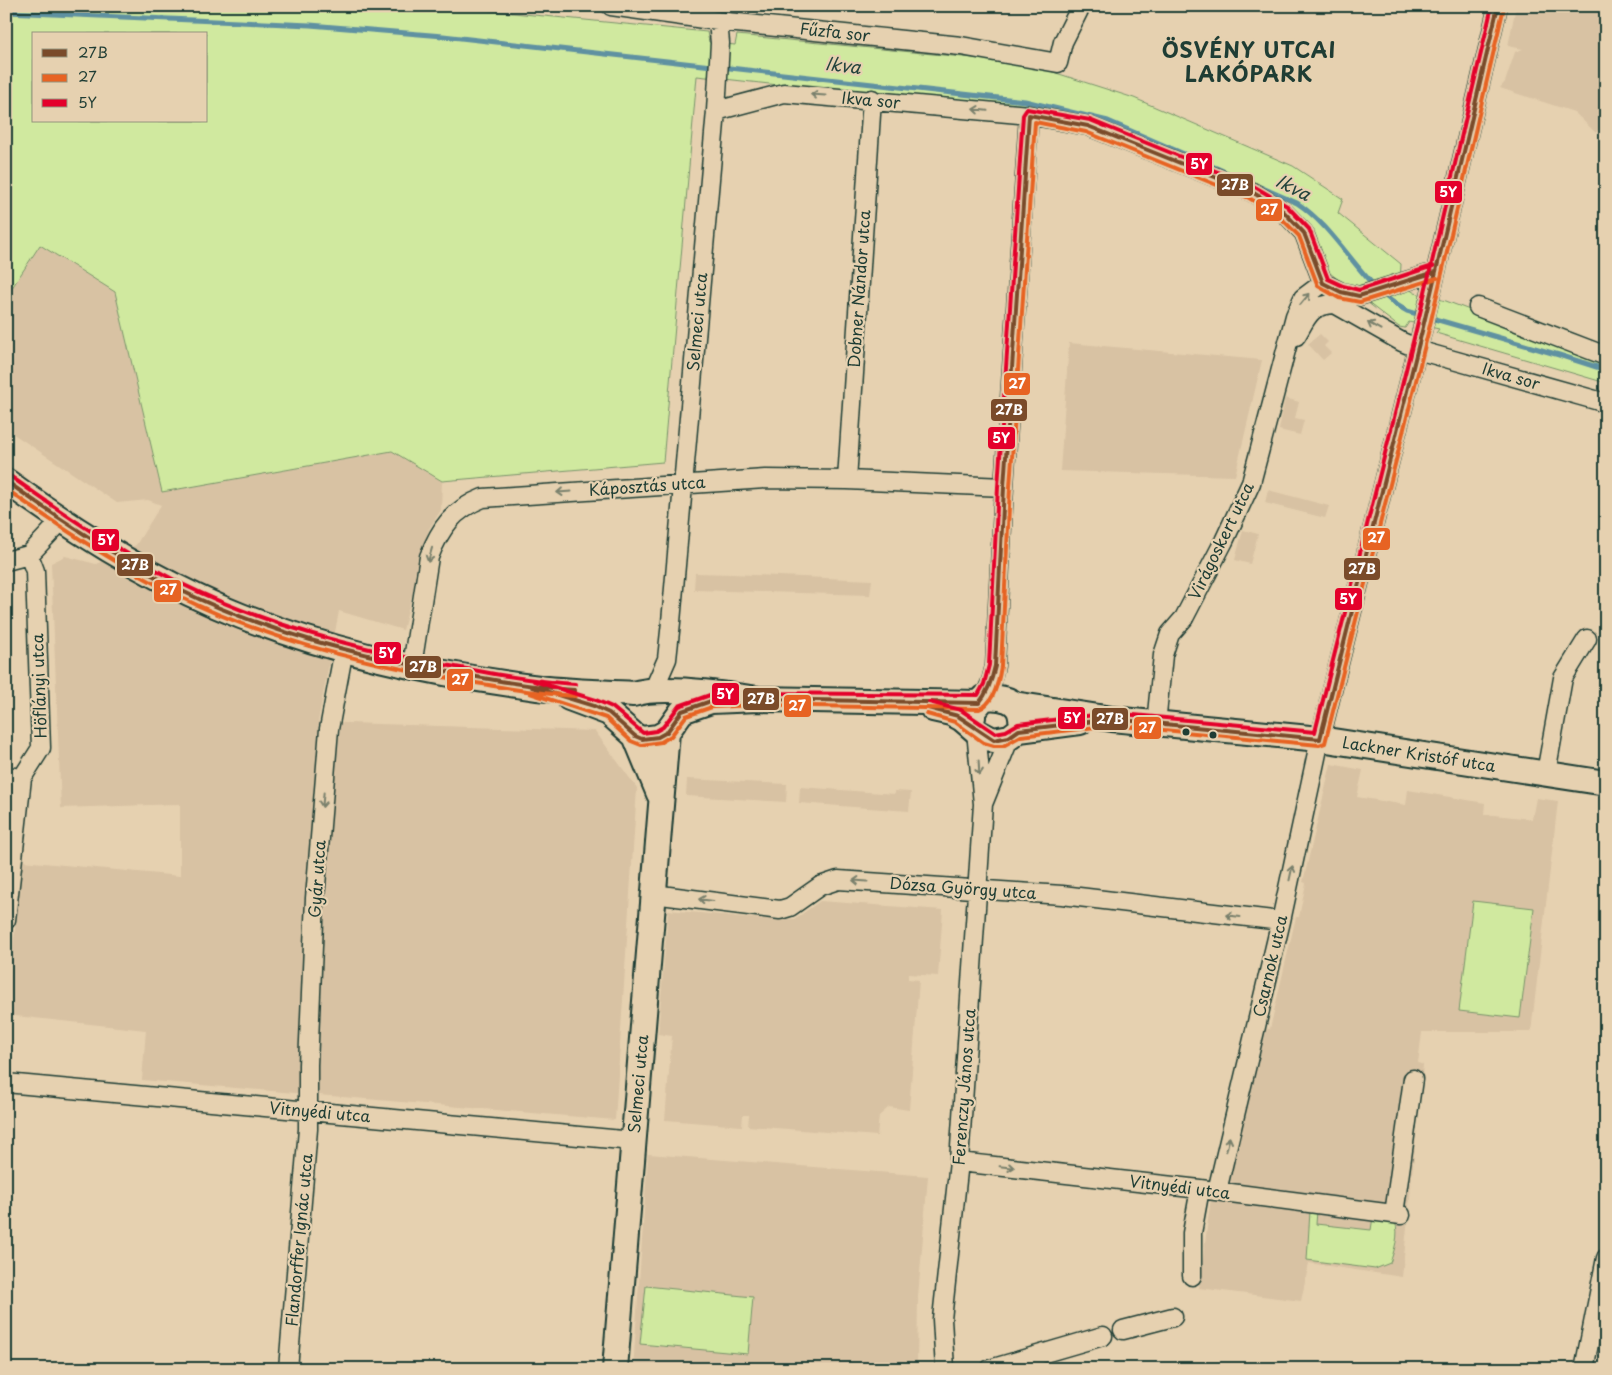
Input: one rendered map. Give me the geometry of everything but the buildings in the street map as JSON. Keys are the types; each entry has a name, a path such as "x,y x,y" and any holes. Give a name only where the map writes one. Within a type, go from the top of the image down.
{"street":[{"name":"Fűzfa sor","path":"611,6 718,21 961,46 1058,63 1063,42 1081,6"},
{"name":"Csarnok utca","path":"1192,1276 1192,1233 1209,1190 1281,921 1320,739 1424,327 1434,272 1498,6"},
{"name":"Selmeci utca","path":"615,1369 660,800 661,708 671,622 716,111 716,82 720,43 718,21"},
{"name":"Ikva sor","path":"716,111 784,93 872,99 1029,115"},
{"name":"Dobner Nándor utca","path":"847,480 872,99"},
{"path":"996,701 991,682 995,666 1004,488 1029,115 1088,126 1252,192 1283,211 1304,233 1323,283 1341,292 1359,296 1434,272"},
{"name":"Virágoskert utca","path":"1156,724 1163,655 1170,634 1184,618 1224,541 1251,483 1295,316 1303,298 1323,283"},
{"name":"Virágoskert utca","path":"1285,353 1312,310 1329,304 1335,304 1417,349"},
{"path":"1478,307 1606,356"},
{"name":"Ikva sor","path":"1417,349 1606,403"},
{"name":"Káposztás utca","path":"412,666 429,557 446,523 462,508 483,498 683,483 765,479 847,480 1004,488"},
{"name":"Lackner Kristóf utca","path":"6,481 62,520 153,575 207,602 242,616 344,649 412,666 682,711 711,701 758,699 896,703 996,701 1112,719 1320,739 1606,783"},
{"path":"6,561 29,556 62,520"},
{"name":"Höflányi utca","path":"6,920 14,777 41,748 35,571 29,556"},
{"path":"1546,773 1563,678 1587,639"},
{"name":"Gyár utca","path":"308,1110 308,1065 316,882 327,752 344,649"},
{"name":"Lackner Kristóf utca","path":"532,687 594,706 629,730 649,738 661,708"},
{"name":"Lackner Kristóf utca","path":"629,730 624,704 661,708 758,699"},
{"path":"975,729 973,710 996,701 1020,713 1014,734"},
{"name":"Lackner Kristóf utca","path":"896,703 951,713 994,740 1014,734 1112,719"},
{"name":"Ferenczy János utca","path":"945,1369 942,1319 959,1162 983,804 975,729"},
{"name":"Selmeci utca","path":"629,730 652,773 660,800"},
{"name":"Ferenczy János utca","path":"983,804 1014,734"},
{"name":"Dózsa György utca","path":"653,894 780,910 790,907 820,886 838,880 1062,895 1281,921"},
{"name":"Vitnyédi utca","path":"959,1162 1209,1190 1398,1215 1413,1079"},
{"name":"Vitnyédi utca","path":"6,1083 633,1141"},
{"name":"Flandorffer Ignác utca","path":"288,1369 308,1110"},
{"path":"1584,1369 1606,1258"},
{"path":"1123,1330 1174,1317"},
{"path":"990,1369 1103,1336"}],"shaded area":[{"path":"1516,6 1585,6 1606,11 1606,120 1596,133 1574,112 1500,88 1505,82 1515,52 1523,49 1508,46"},
{"path":"40,245 115,292 162,492 392,451 442,481 441,510 429,529 403,630 339,611 318,722 595,731 637,788 615,1120 142,1080 146,1030 6,1015 22,861 180,876 180,804 61,808 51,563 65,556 96,564 136,545 161,505 148,500 117,503 6,429 6,297"},
{"path":"1320,334 1328,342 1324,346 1331,353 1323,360 1308,344"},
{"path":"1069,343 1262,360 1235,476 1060,471"},
{"path":"1285,398 1299,402 1295,418 1304,420 1300,435 1279,430"},
{"path":"1268,490 1329,506 1325,518 1265,503"},
{"path":"1243,530 1258,534 1250,564 1235,560"},
{"path":"695,573 872,580 870,595 694,590"},
{"path":"1331,764 1363,770 1357,797 1406,805 1408,790 1485,803 1484,814 1532,819 1536,798 1558,801 1531,1032 1422,1032 1418,1063 1423,1065 1402,1277 1309,1263 1301,1301 1199,1288 1211,1198 1260,1028 1270,1029 1296,917 1299,917 1306,883 1303,882"},
{"path":"687,779 787,784 786,802 686,796"},
{"path":"800,787 895,794 895,791 911,792 909,811 799,803"},
{"path":"820,901 943,910 938,976 908,974 908,979 919,980 909,1110 889,1107 879,1116 877,1136 748,1126 749,1115 743,1115 742,1126 665,1120 672,1036 658,1034 668,910 764,919 795,919"},
{"path":"648,1154 928,1176 918,1297 917,1369 633,1369"}],"green space":[{"path":"6,6 442,6 707,32 709,42 735,45 737,35 1025,63 1134,98 1293,166 1343,199 1338,213 1401,264 1400,283 1415,293 1446,301 1606,362 1606,383 1436,333 1439,329 1409,322 1405,328 1399,327 1326,270 1281,207 1071,124 1014,111 697,76 663,462 442,481 392,451 162,492 115,292 40,245 6,297"},
{"path":"1473,901 1534,908 1520,1018 1459,1011"},
{"path":"1310,1211 1317,1211 1316,1224 1371,1230 1373,1217 1395,1222 1397,1237 1390,1263 1375,1269 1307,1260"},
{"path":"646,1286 753,1297 748,1354 640,1344"}],"waterway":[{"name":"Ikva","path":"6,12 310,25 443,36 1025,101 1108,121 1297,203 1326,229 1377,289 1407,311 1606,370"}],"transit line":[{"name":"5Y","path":"929,702 961,710 995,733 1006,731 1018,724 1112,713 1315,732 1417,326 1492,6"},
{"name":"27B","path":"928,708 958,716 994,740 1009,737 1019,730 1112,719 1320,739 1423,327 1498,6"},
{"name":"27","path":"927,714 955,722 984,743 994,746 1003,746 1021,736 1112,725 1319,745 1325,743 1429,329 1504,7"},
{"name":"5Y","path":"534,681 596,700 612,707 643,733 656,731 663,727 679,706 710,695 758,693 978,695 984,684 989,665 998,487 1023,115 1027,109 1090,120 1255,187 1287,206 1309,229 1328,279 1343,286 1359,290 1433,266"},
{"name":"27B","path":"532,687 594,706 609,713 635,736 642,739 658,737 667,732 682,711 711,701 758,699 979,703 989,686 995,666 1004,487 1029,115 1088,126 1252,192 1283,211 1304,233 1323,283 1341,292 1359,296 1435,272"},
{"name":"27","path":"530,693 606,718 631,741 641,745 661,742 671,736 686,716 712,707 758,705 979,709 988,702 997,684 1001,666 1010,487 1035,122 1086,132 1249,198 1279,216 1299,236 1318,286 1339,298 1360,302 1437,278"},
{"name":"5Y","path":"10,476 137,560 213,599 245,612 311,634 378,651 493,674 575,684"},
{"name":"27B","path":"6,481 70,525 135,566 211,605 243,618 309,640 376,657 493,680 575,690"},
{"name":"27","path":"6,489 111,559 176,595 240,623 273,635 375,663 492,686 575,696"}],"district":[{"name":"ÖSVÉNY UTCAI LAKÓPARK","path":"1249,63"}]}
